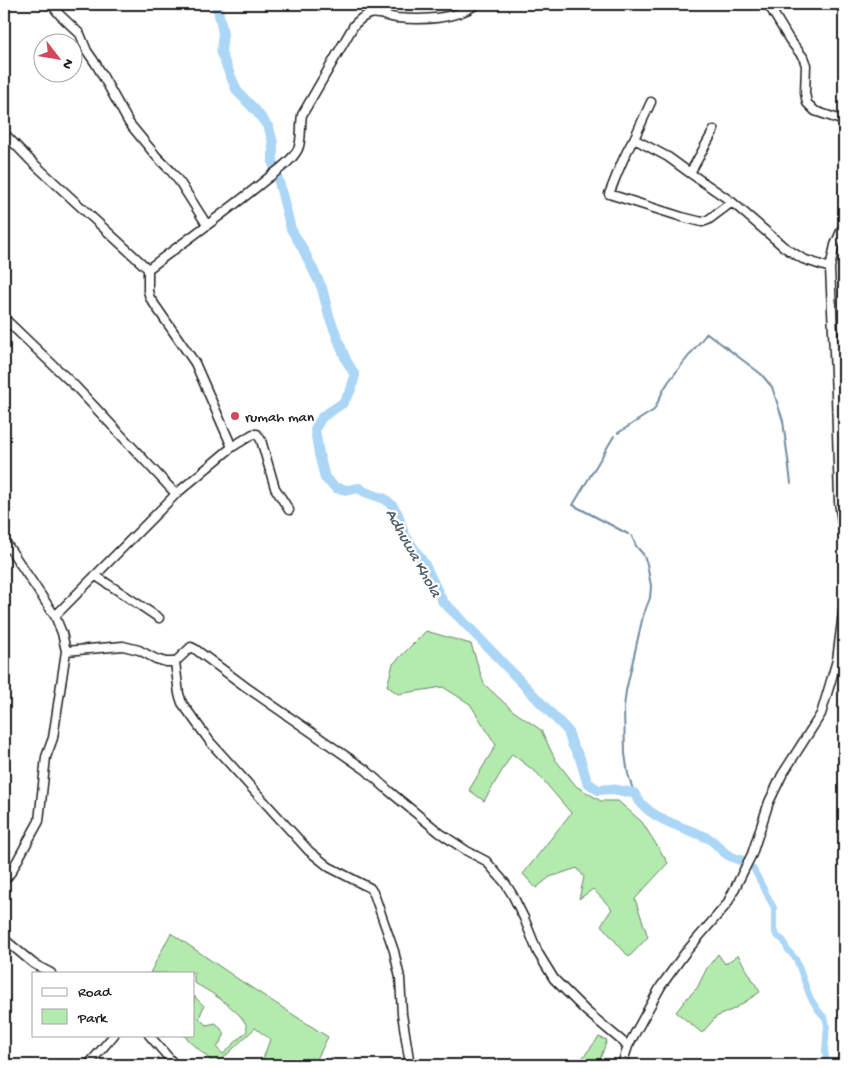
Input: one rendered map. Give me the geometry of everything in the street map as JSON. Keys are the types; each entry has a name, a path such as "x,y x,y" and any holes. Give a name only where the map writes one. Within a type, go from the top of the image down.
{"street":[{"path":"52,4 60,15 80,34 87,51 129,123 181,184 207,225"},
{"path":"148,269 237,204 280,169 295,154 299,147 302,115 354,25 362,17 372,14 395,18 425,19 452,16 477,4"},
{"path":"768,4 789,39 803,57 806,65 807,103 810,108 844,121"},
{"path":"651,102 634,139 626,151 609,194 702,222 708,220 732,202"},
{"path":"690,173 714,130"},
{"path":"4,133 30,160 148,269 148,291 150,298 195,363 232,447"},
{"path":"634,139 668,157 732,202 784,247 803,259 830,268"},
{"path":"844,224 835,245 830,268 839,502 844,536"},
{"path":"4,318 76,387 176,494"},
{"path":"836,394 844,402"},
{"path":"55,616 176,494 232,447 253,434 257,434 262,440 275,488 289,510"},
{"path":"4,540 55,616 62,633 66,651 53,738 46,757 39,821 11,872 4,881"},
{"path":"96,576 159,618"},
{"path":"622,1065 628,1046 661,986 684,953 727,904 752,854 769,802 782,775 821,714 836,660 844,605"},
{"path":"66,651 124,646 139,650 161,661 175,662 191,647 196,648 246,687 366,770 440,833 486,861 512,894 538,953 554,979 586,1011 628,1046"},
{"path":"175,662 179,694 182,702 211,743 309,851 329,867 370,888 374,894 394,951 400,978 402,1014 410,1065"},
{"path":"4,939 34,964 50,972"},
{"path":"88,1065 113,1036"},
{"path":"150,1036 175,1065"}],"green space":[{"path":"426,631 471,644 484,684 512,710 541,730 555,759 576,786 601,801 618,801 642,822 668,863 635,899 648,937 629,957 601,925 612,909 593,889 579,899 584,877 577,868 550,877 536,888 523,874 571,813 537,773 512,754 484,801 469,790 496,745 470,704 443,687 398,694 387,686 393,664"},
{"path":"171,933 328,1037 314,1065 261,1065 270,1039 255,1028 216,1065 184,1036 195,1036 195,997 204,1006 199,1018 206,1025 216,1023 225,1034 217,1048 223,1054 247,1031 242,1018 230,1006 195,984 195,972 151,972"},
{"path":"718,954 725,964 738,955 760,992 734,1009 716,1017 702,1033 676,1012 697,988 707,968"},
{"path":"599,1037 607,1040 598,1065 579,1065 580,1061"}],"waterway":[{"name":"Adhuwa Khola","path":"215,4 223,33 221,53 237,91 269,128 273,143 273,163 291,229 322,288 329,316 346,360 355,375 351,390 343,403 322,417 315,429 325,478 336,488 348,490 359,488 385,499 392,505 398,514 404,534 424,563 443,602 568,731 572,744 580,758 587,782 598,790 611,789 634,793 640,802 657,816 708,838 727,854 743,861"},
{"path":"618,433 654,410 669,381 707,333 761,374 772,387 783,421 791,483"},
{"path":"614,436 573,505 628,534"},
{"path":"632,536 647,564 651,586 650,598 643,616 624,707 625,754 628,774 634,793"},
{"path":"753,868 774,908 774,929 776,935 784,941 787,949 796,959 810,997 825,1018 827,1025 825,1051 827,1065"}],"place":[{"name":"rumah man","path":"235,416"}]}
